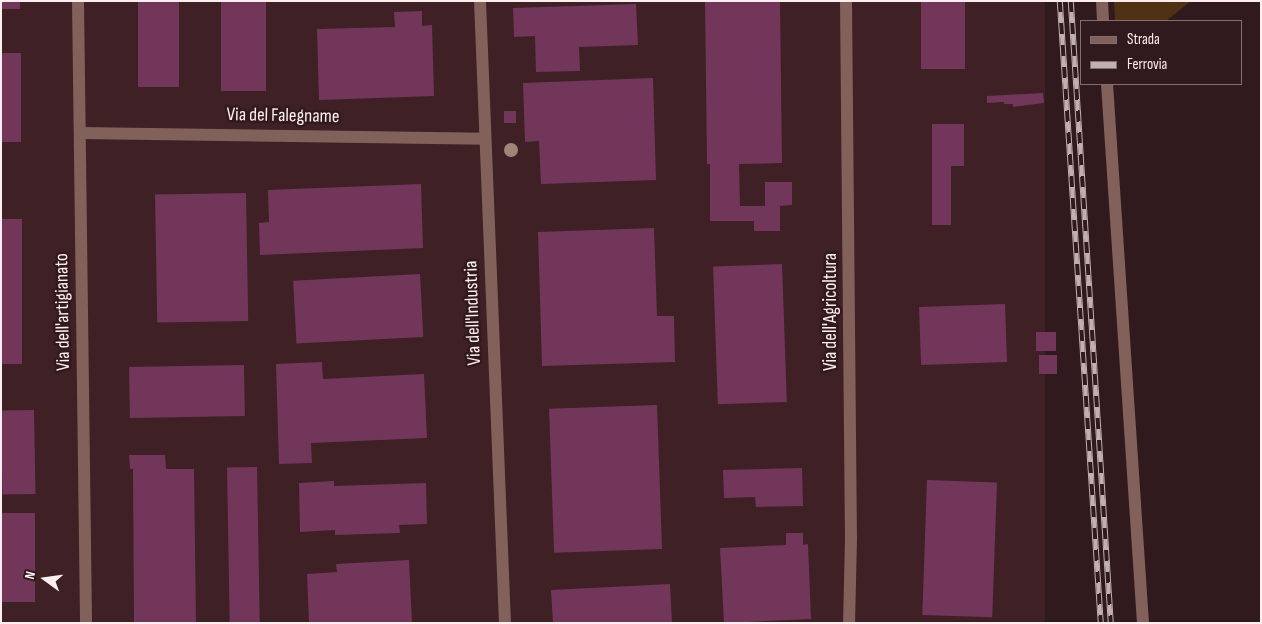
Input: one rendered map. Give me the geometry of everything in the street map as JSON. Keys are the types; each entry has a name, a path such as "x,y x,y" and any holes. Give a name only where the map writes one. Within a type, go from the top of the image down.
{"street":[{"name":"Via dell'artigianato","path":"78,1 86,623"},
{"name":"Via dell'Industria","path":"480,1 505,623"},
{"name":"Via dell'Agricoltura","path":"846,1 851,528 849,623"},
{"path":"1102,1 1103,20"},
{"path":"1108,85 1143,623"},
{"name":"Via del Falegname","path":"80,134 485,139"}],"shaded area":[{"path":"1,1 1045,1 1045,623 1,623"},
{"path":"1114,1 1191,1 1167,20 1115,20"}],"building":[{"path":"1,1 20,1 20,9 1,9"},
{"path":"138,1 179,1 179,87 138,87"},
{"path":"221,1 266,1 266,91 221,91"},
{"path":"705,1 780,1 782,163 739,164 740,206 765,206 765,182 792,182 792,205 780,206 780,231 754,231 754,221 710,221 710,164 707,164"},
{"path":"921,1 965,1 965,69 921,69"},
{"path":"636,4 638,45 579,47 580,71 536,72 535,36 514,37 513,8"},
{"path":"422,11 422,26 432,25 434,96 319,100 317,29 395,27 394,12"},
{"path":"1,53 21,53 21,142 1,142"},
{"path":"653,78 656,180 541,184 539,141 525,142 523,83"},
{"path":"1043,93 1044,103 1013,107 1013,104 1004,104 1004,102 987,103 987,96"},
{"path":"504,111 516,111 516,123 504,123"},
{"path":"932,124 964,124 964,166 951,166 951,225 932,225"},
{"path":"421,184 423,248 260,255 259,223 269,222 268,190"},
{"path":"246,193 248,321 157,323 155,195"},
{"path":"1,219 22,219 22,364 1,364"},
{"path":"654,228 657,316 674,316 675,362 542,366 538,232"},
{"path":"782,264 787,402 718,404 713,266"},
{"path":"420,274 423,337 296,344 293,281"},
{"path":"1005,304 1007,362 921,365 919,307"},
{"path":"1036,332 1056,332 1056,351 1036,351"},
{"path":"1039,355 1057,355 1057,374 1039,374"},
{"path":"322,362 323,379 424,374 427,438 311,443 312,463 279,464 276,364"},
{"path":"244,365 245,416 130,418 129,367"},
{"path":"657,405 662,549 554,553 549,409"},
{"path":"34,410 35,494 2,495 1,411"},
{"path":"129,455 165,455 166,469 194,469 196,623 134,623 133,469 130,469"},
{"path":"257,467 260,623 230,623 227,468"},
{"path":"802,468 803,506 756,507 755,497 724,498 723,470"},
{"path":"927,480 997,482 992,617 922,615"},
{"path":"334,481 334,486 426,483 427,524 399,525 400,533 335,535 335,530 300,532 299,483"},
{"path":"1,513 35,513 35,602 1,602"},
{"path":"786,533 803,533 803,545 808,544 811,619 724,623 720,548 786,545"},
{"path":"409,560 412,623 309,623 307,574 337,572 336,564"},
{"path":"670,584 672,623 553,623 551,590"}],"railway":[{"path":"1060,1 1101,623"},
{"path":"1071,1 1111,623"}]}
